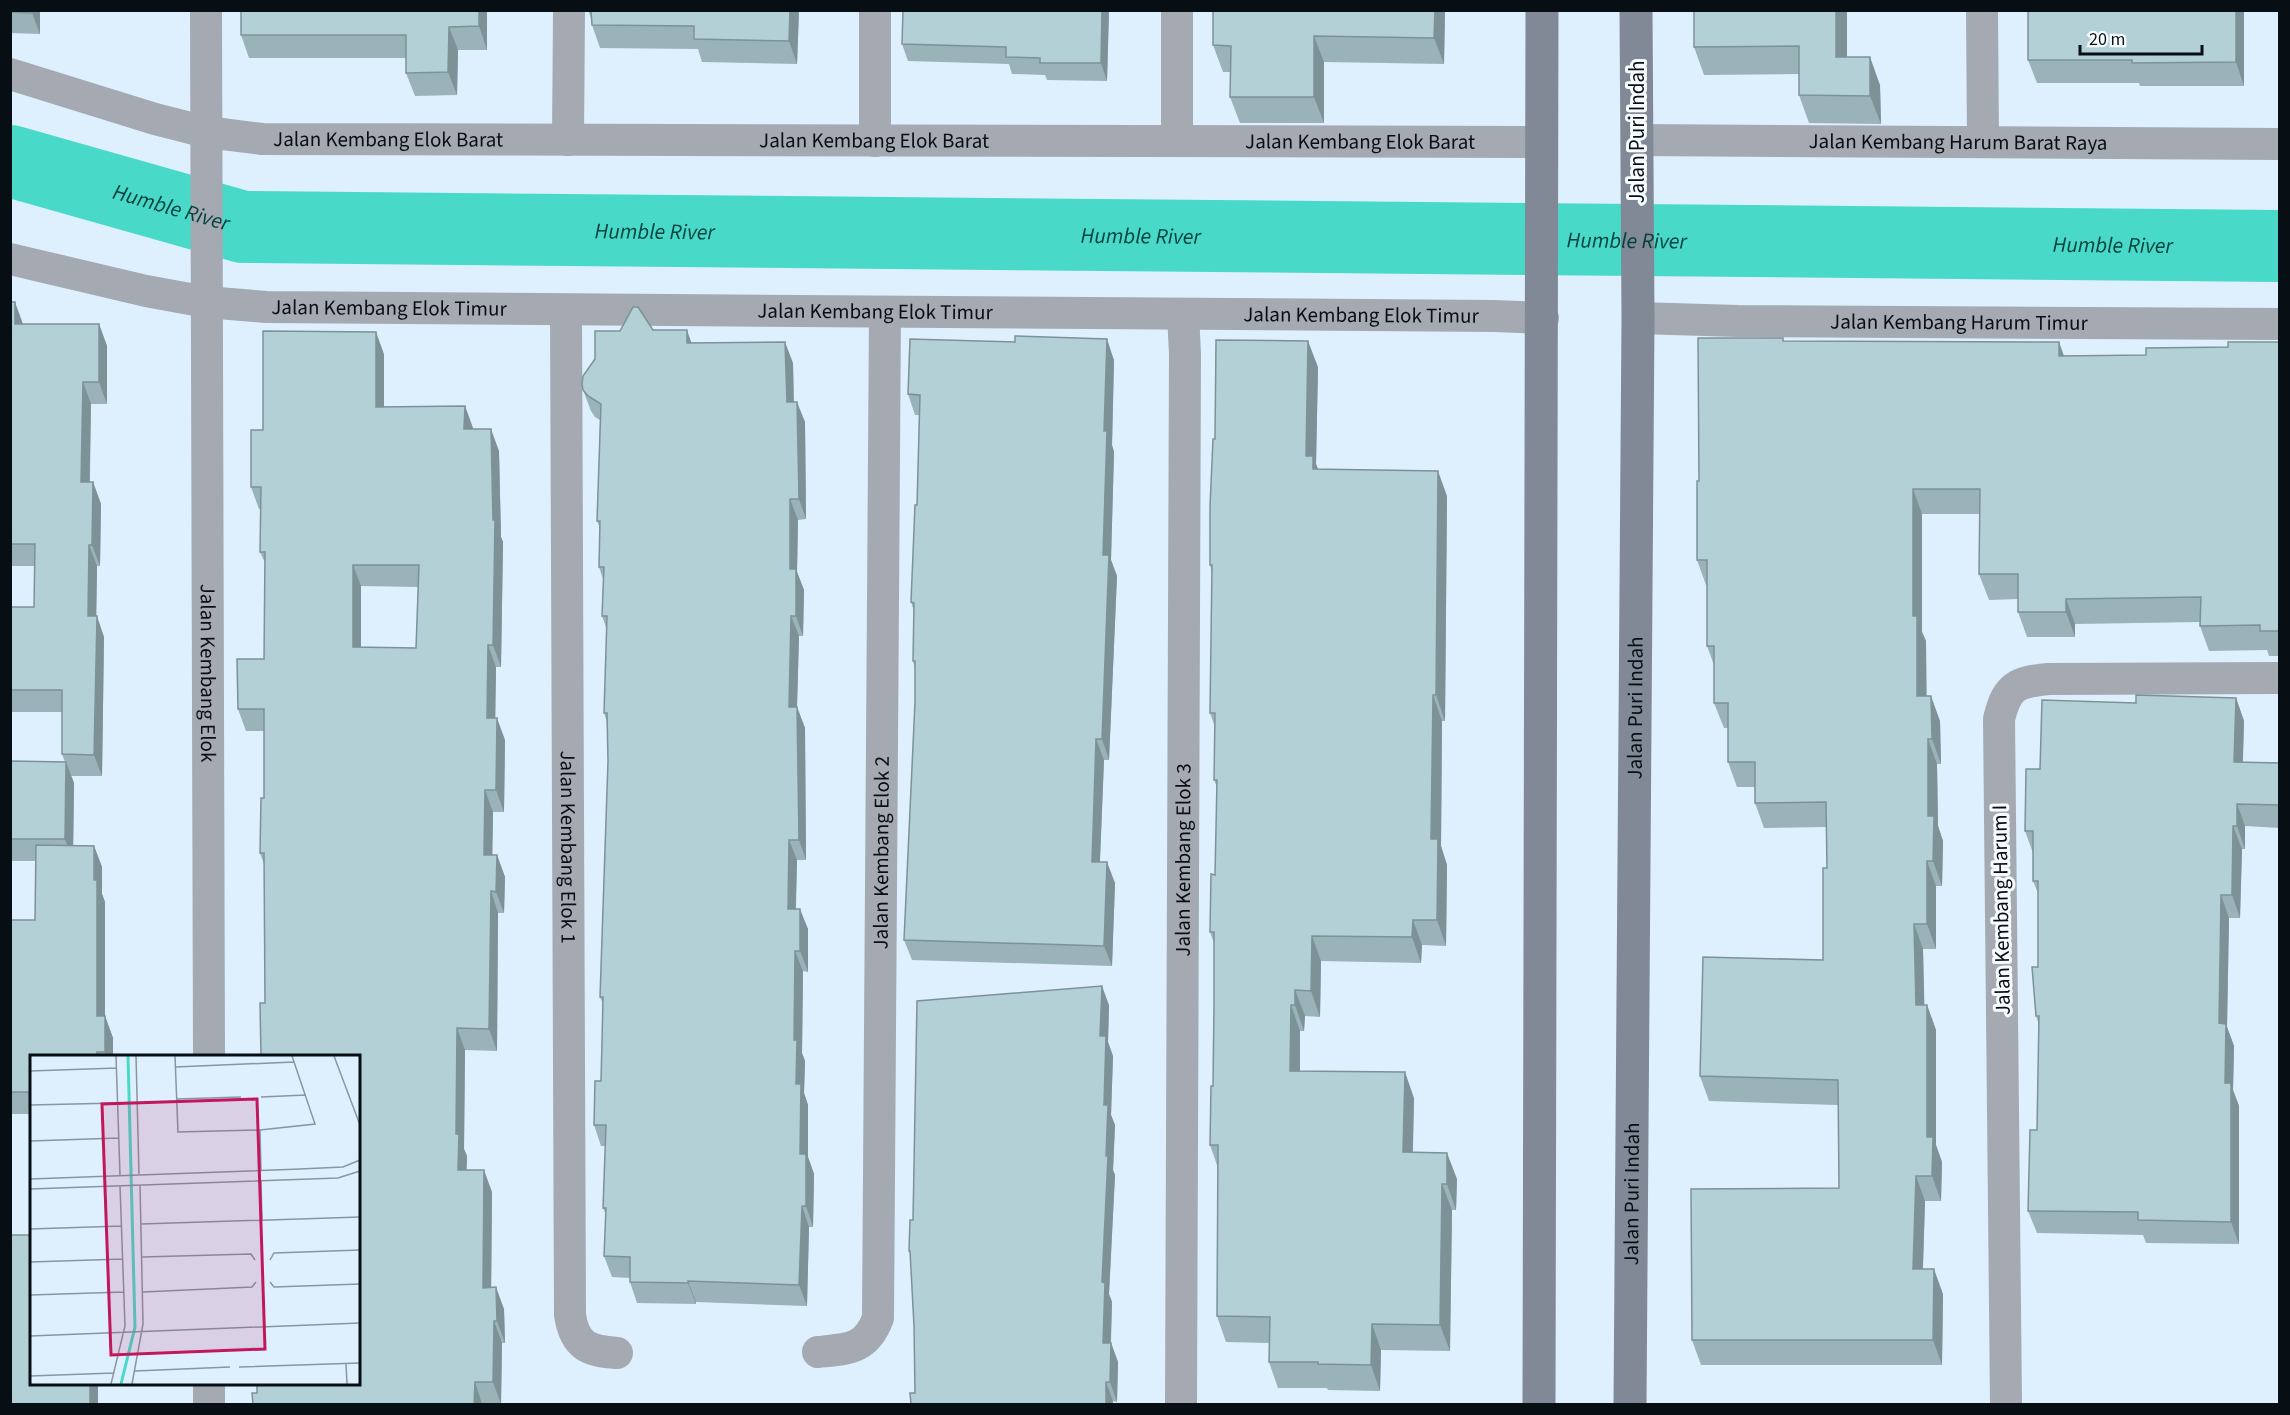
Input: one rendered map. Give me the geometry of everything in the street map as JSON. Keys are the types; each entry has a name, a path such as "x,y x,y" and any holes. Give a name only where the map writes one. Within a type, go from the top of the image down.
{"main road":[{"path":"1539,1404 1542,10"},
{"name":"Jalan Puri Indah","path":"1630,1404 1638,308 1636,10"}],"street":[{"name":"Jalan Kembang Elok","path":"206,10 208,1055"},
{"path":"568,140 569,10"},
{"path":"875,10 875,141"},
{"path":"1177,10 1177,141"},
{"path":"1982,10 1983,141"},
{"name":"Jalan Kembang Elok Barat","path":"10,74 155,119 206,144 261,139 1542,142"},
{"name":"Jalan Kembang Harum Barat Raya","path":"1637,156 1983,141 2280,144"},
{"name":"Jalan Kembang Elok Timur","path":"10,259 146,291 207,296 266,307 1494,316 1543,309"},
{"name":"Jalan Kembang Harum Timur","path":"1638,308 1750,321 2280,324"},
{"name":"Jalan Kembang Elok 1","path":"566,310 570,1315 572,1328 578,1339 587,1347 596,1351 617,1353"},
{"name":"Jalan Kembang Elok 2","path":"818,1352 848,1349 859,1345 868,1338 878,1318 885,312"},
{"name":"Jalan Kembang Elok 3","path":"1181,1404 1185,366 1183,314"},
{"name":"Jalan Kembang Harum I","path":"2006,1404 1999,719 2004,700 2014,686 2049,678 2280,678"},
{"path":"209,1385 210,1404"}],"building":[{"path":"10,10 33,10 32,13 10,12"},
{"path":"241,10 479,10 479,26 449,27 448,72 406,73 406,35 241,35"},
{"path":"591,10 790,10 789,41 694,39 694,26 592,25"},
{"path":"903,10 1102,10 1101,63 1040,63 1040,58 1006,57 1006,47 902,44"},
{"path":"1213,10 1435,10 1434,38 1314,36 1314,97 1230,97 1231,46 1213,45"},
{"path":"1694,10 1836,10 1836,57 1870,57 1870,96 1799,95 1799,46 1694,47"},
{"path":"2028,10 2236,10 2236,62 2132,63 2132,60 2028,60"},
{"path":"10,302 15,302 15,324 99,324 99,382 83,382 81,482 93,482 88,616 97,616 94,755 62,754 62,690 10,690 10,607 34,607 35,544 10,544"},
{"path":"633,307 638,307 653,330 687,330 687,343 785,342 787,402 797,402 799,499 790,499 790,569 796,569 796,616 791,616 789,707 797,707 799,840 789,840 788,909 800,909 800,951 795,951 794,1040 797,1040 796,1084 801,1084 800,1154 806,1154 806,1206 802,1206 799,1285 688,1281 688,1283 630,1282 630,1257 604,1256 606,1125 594,1125 595,1081 601,1081 602,1042 603,997 600,997 608,761 607,713 604,713 607,616 602,616 604,567 599,567 600,521 597,521 601,404 588,396 582,384 583,376 595,359 595,331 620,331"},
{"path":"263,331 376,332 376,407 465,406 464,429 491,429 493,520 495,520 493,645 488,645 487,718 497,718 496,790 485,790 484,855 497,855 496,892 491,891 489,1029 457,1028 458,1170 484,1170 483,1288 496,1287 497,1321 494,1321 493,1382 475,1382 474,1404 253,1404 252,1393 257,1393 257,1385 360,1385 360,1055 261,1055 260,1003 265,1003 264,853 260,853 261,798 264,798 264,709 238,709 237,659 264,659 265,552 260,552 261,487 251,487 251,430 263,430","holes":["353,565 419,565 416,648 353,647"]},
{"path":"1015,336 1107,339 1103,555 1109,555 1102,739 1096,739 1092,862 1107,862 1104,946 904,940 915,702 914,603 911,602 920,395 908,394 910,339 1015,342"},
{"path":"1698,338 1783,338 1783,341 2059,342 2059,356 2146,355 2146,348 2228,347 2228,342 2280,342 2280,631 2260,631 2260,625 2200,626 2201,597 2066,599 2066,612 2018,612 2018,574 1979,574 1980,489 1913,489 1913,616 1917,616 1917,696 1931,696 1932,739 1928,739 1928,816 1934,816 1933,861 1927,861 1927,924 1914,924 1916,1005 1927,1005 1927,1137 1933,1137 1932,1176 1916,1176 1913,1269 1934,1269 1933,1340 1692,1340 1691,1189 1839,1188 1838,1080 1700,1076 1703,957 1823,960 1823,868 1827,868 1826,802 1755,803 1755,762 1728,762 1728,703 1714,703 1714,646 1707,646 1707,560 1697,560"},
{"path":"1216,340 1308,341 1306,456 1313,456 1313,469 1438,471 1436,695 1433,695 1431,839 1438,839 1437,920 1413,920 1412,937 1312,936 1311,991 1295,990 1295,1005 1291,1005 1290,1071 1405,1072 1403,1152 1447,1153 1447,1184 1442,1184 1440,1325 1372,1324 1371,1365 1269,1362 1270,1317 1217,1316 1218,1145 1210,1145 1214,1004 1214,932 1210,932 1211,874 1215,875 1217,780 1214,780 1215,713 1210,713 1212,565 1210,565 1210,507 1213,439 1215,439"},
{"path":"2136,695 2236,698 2234,762 2280,763 2280,805 2237,804 2237,826 2233,826 2232,895 2221,895 2219,1023 2226,1024 2225,1083 2231,1083 2231,1222 2138,1220 2138,1212 2028,1211 2030,1130 2037,1130 2039,1016 2036,1016 2032,967 2038,967 2038,881 2033,881 2033,831 2025,831 2026,769 2040,769 2042,700 2136,703"},
{"path":"10,761 66,762 65,839 10,839"},
{"path":"36,845 94,846 94,880 97,880 97,1016 105,1016 105,1052 97,1052 97,1055 30,1055 30,1092 10,1092 10,920 35,920"},
{"path":"1102,986 1100,1036 1106,1036 1104,1105 1108,1105 1102,1282 1105,1283 1103,1343 1111,1343 1110,1382 1106,1382 1106,1404 911,1404 910,1393 915,1393 914,1326 909,1251 910,1220 913,1220 917,1001"},
{"path":"10,1235 30,1235 30,1385 90,1385 90,1404 10,1404"}],"waterway":[{"name":"Humble River","path":"10,161 243,227 2280,246"}]}
